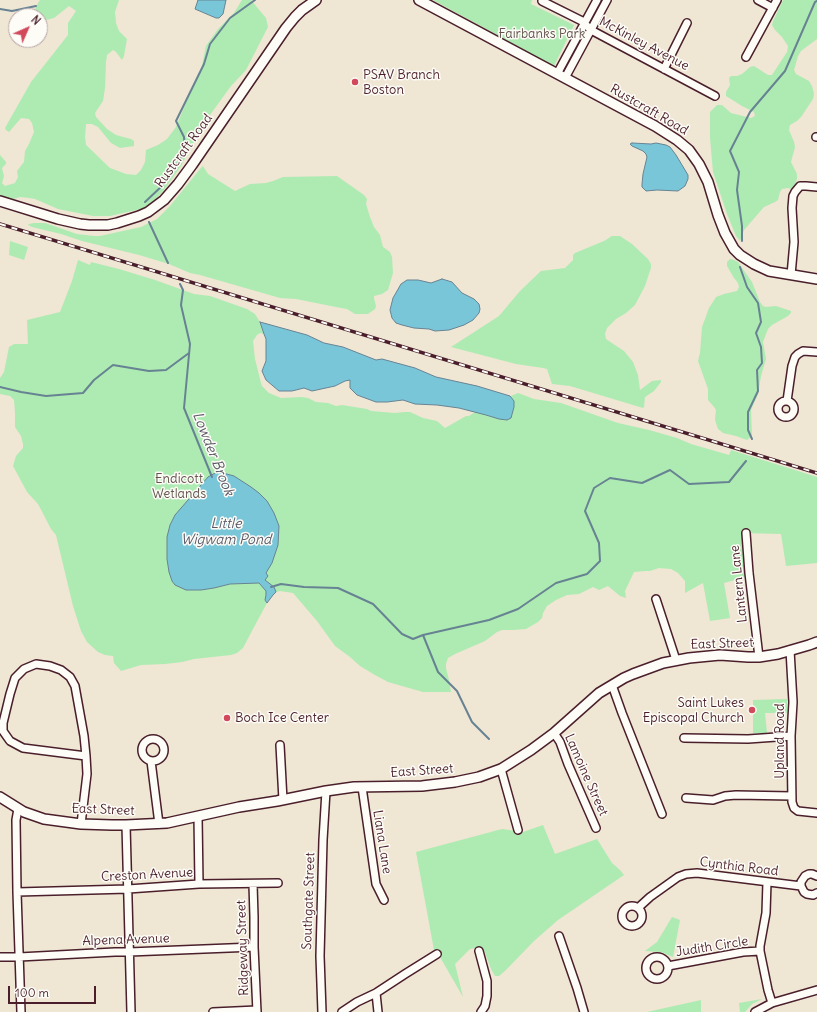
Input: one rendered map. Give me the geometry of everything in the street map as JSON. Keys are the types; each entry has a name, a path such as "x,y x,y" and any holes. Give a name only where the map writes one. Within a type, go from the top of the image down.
{"main road":[{"name":"Rustcraft Road","path":"0,201 58,219 89,225 108,225 148,212 164,200 175,188 286,28 302,10 316,0"},
{"name":"Rustcraft Road","path":"419,0 669,134 684,145 694,156 704,172 721,224 729,242 734,249 746,260 769,271 817,279"},
{"name":"East Street","path":"0,796 18,809 33,816 44,818 81,824 160,824 239,807 326,791 362,787 422,786 455,782 480,777 501,769 554,733 599,693 633,674 676,660 720,655 759,657 778,654 817,642"}],"street":[{"path":"557,74 597,0"},
{"path":"565,78 607,0"},
{"path":"758,0 773,8"},
{"path":"746,57 777,0"},
{"name":"McKinley Avenue","path":"542,1 582,21 591,30 715,96"},
{"path":"664,69 687,23"},
{"path":"791,275 794,242 792,203 795,192 800,186 817,187"},
{"path":"788,402 792,366 795,357 803,351 817,352"},
{"name":"Lantern Lane","path":"746,533 759,657"},
{"path":"656,599 676,660"},
{"name":"Upland Road","path":"790,650 792,702 792,802 794,808 798,811 817,813"},
{"path":"81,824 87,774 86,756 84,736 75,686 70,676 50,666 36,664 24,669 15,678 3,724 3,731 10,741 23,748 86,756"},
{"path":"612,685 662,814"},
{"name":"Lamoine Street","path":"554,733 560,742 596,828"},
{"path":"684,738 748,739 791,736"},
{"path":"280,745 283,800"},
{"path":"151,760 160,824"},
{"path":"501,769 518,830"},
{"name":"Liana Lane","path":"362,787 376,884 384,900"},
{"name":"Southgate Street","path":"322,1012 320,956 323,840 326,791"},
{"path":"686,798 713,800 725,796 736,795 792,796"},
{"path":"18,809 16,820 17,892 21,1012"},
{"path":"198,816 199,884"},
{"path":"126,825 131,1012"},
{"name":"Cynthia Road","path":"638,908 650,897 678,877 686,874 697,873 801,886 806,894 813,895 817,893"},
{"path":"801,886 802,879 805,876 812,874 817,876"},
{"path":"767,882 766,913 760,952 772,1003"},
{"name":"Creston Avenue","path":"17,892 128,889 199,884 278,883"},
{"name":"Ridgeway Street","path":"253,884 257,1011"},
{"path":"559,936 584,1012"},
{"name":"Alpena Avenue","path":"0,957 254,947"},
{"path":"479,952 487,980 487,996 485,1006 481,1012"},
{"name":"Judith Circle","path":"668,966 743,952 760,952"},
{"path":"342,1012 357,1002 376,993 437,954"},
{"path":"755,1012 772,1003 817,990"},
{"path":"376,993 378,1012"},
{"path":"212,1012 257,1011"}],"green space":[{"path":"40,0 119,0 115,12 116,23 119,31 127,39 124,56 122,60 113,50 107,55 103,101 95,113 96,117 107,129 116,135 131,139 134,141 134,146 120,148 111,143 98,127 92,124 86,124 85,137 86,145 110,168 126,174 136,175 141,170 145,162 146,150 167,139 176,127 201,70 206,46 218,29 234,13 242,0 251,0 266,18 268,27 246,70 231,86 202,126 181,166 164,190 151,204 141,209 110,216 93,216 58,209 35,199 20,197 10,200 0,197 0,155 6,162 2,168 4,176 2,183 5,186 15,183 18,177 17,171 24,162 25,151 34,132 32,123 29,119 21,118 9,132 5,128 31,82 68,35 68,23 76,11 69,6 54,18 48,20 48,8 36,8"},
{"name":"Fairbanks Park","path":"433,0 532,0 531,4 574,25 554,66"},
{"path":"783,0 817,0 817,39 801,51 794,70 796,74 809,81 814,94 813,99 801,117 790,125 789,130 795,147 791,162 797,174 794,187 791,189 782,189 778,200 764,207 744,230 740,241 736,236 727,214 713,172 710,138 710,112 717,105 722,105 731,113 751,118 755,116 754,112 726,96 726,92 730,85 729,78 731,76 742,74 750,67 754,66 768,75 772,75 787,52 788,46 772,25"},
{"path":"203,166 208,174 235,191 250,184 266,183 283,177 337,176 364,195 367,199 366,204 370,217 374,227 380,235 383,247 390,252 392,257 393,273 388,290 382,294 374,296 376,306 375,309 368,314 355,314 347,309 296,299 280,298 190,273 169,264 139,255 82,241 28,225 34,223 45,223 77,234 94,236 141,227 157,219 170,206"},
{"path":"612,236 620,236 632,244 648,259 651,264 645,286 635,305 616,319 607,328 605,334 606,339 624,351 633,362 638,375 640,390 652,381 661,380 654,391 645,397 643,408 570,386 552,384 547,369 516,364 451,347 499,316 520,291 541,271 565,268 573,260 573,255 575,253 604,241"},
{"path":"10,241 28,247 24,260 9,255"},
{"path":"730,259 738,262 752,282 763,306 776,306 791,311 788,316 768,329 763,342 766,359 758,394 751,410 752,436 747,440 723,433 718,429 715,420 716,410 708,400 708,389 698,361 702,327 709,308 716,297 737,291 739,287 727,266 727,262"},
{"name":"Endicott Wetlands","path":"78,260 90,265 91,262 119,269 194,294 210,296 247,309 255,314 260,322 264,334 260,333 253,341 255,359 261,383 269,393 281,398 302,397 316,402 328,403 336,406 342,405 367,409 371,411 395,413 410,412 423,418 437,421 445,428 466,416 469,416 518,393 534,399 561,403 618,423 677,438 691,444 729,455 731,450 817,477 817,563 786,566 781,534 742,533 746,577 724,583 730,618 710,621 703,583 685,593 685,581 678,573 671,569 659,568 650,571 634,572 625,591 626,598 620,596 608,586 599,590 593,587 579,594 567,595 547,606 542,618 526,629 502,630 485,641 448,658 446,668 451,692 423,692 388,682 375,675 360,666 335,646 317,621 293,593 280,591 266,595 265,600 267,603 243,648 237,653 182,662 141,665 121,671 114,663 113,656 98,652 87,642 81,631 73,606 56,535 51,529 38,504 27,492 13,466 16,456 23,448 21,436 15,427 14,400 10,396 0,394 0,378 4,372 9,347 14,344 28,344 27,320 60,312"},
{"path":"787,699 787,713 765,713 767,733 753,733 753,700"},
{"path":"543,825 555,854 597,839 612,863 624,875 558,920 534,941 499,976 495,976 484,950 480,947 470,949 455,964 463,997 440,957 434,950 416,852 502,829 523,832"},
{"path":"672,917 680,920 673,957 661,952 645,951 657,942"},
{"path":"762,999 752,1004 745,1012 740,1012 739,1003"},
{"path":"701,1000 701,1012 647,1012"}],"water":[{"path":"198,0 226,0 223,14 219,18 216,18 195,9"},
{"path":"656,143 670,147 688,175 685,186 678,191 646,191 642,187 642,184 647,157 643,151 630,144"},
{"path":"442,279 452,282 462,293 474,299 479,304 479,313 473,320 449,330 435,331 414,328 396,323 392,318 390,310 393,298 401,284 407,280 418,280 431,283"},
{"path":"260,322 307,335 324,343 343,347 376,360 382,359 415,368 436,377 477,386 510,396 514,401 511,418 507,420 499,419 459,408 415,404 403,400 376,402 357,395 350,388 350,380 335,386 312,391 304,388 292,391 279,391 266,380 262,371 266,361 266,339"},
{"name":"Little Wigwam Pond","path":"217,472 234,476 259,493 267,501 279,526 278,545 272,563 266,573 268,576 265,580 274,587 276,592 267,603 265,600 266,591 259,583 230,584 201,590 186,590 175,585 172,581 167,559 167,537 170,525 175,515 208,477"}],"waterway":[{"path":"145,202 163,185 185,152 184,137 176,121 204,64 210,44 230,18 255,0"},
{"path":"742,241 742,226 737,190 739,172 730,151 750,112 785,71 815,2 817,1"},
{"path":"0,9 12,11 36,6"},
{"name":"Lowder Brook","path":"149,222 168,263"},
{"path":"740,267 747,287 758,303 761,322 756,333 761,347 762,363 757,370 758,391 748,412 748,430 752,439"},
{"name":"Lowder Brook","path":"180,284 183,290 181,305 190,344 184,408 212,477"},
{"path":"0,387 46,396 83,393 94,380 113,365 149,371 166,370 189,353"},
{"path":"489,739 472,722 457,691 438,672 423,635 489,620 518,609 556,583 587,574 600,561 599,543 585,511 594,488 610,478 642,483 670,470 689,484 729,482 746,461"},
{"path":"271,587 281,584 304,587 338,588 373,604 402,634 413,639 423,635"}],"railway":[{"path":"0,224 817,473"}],"place":[{"name":"PSAV Branch Boston","path":"355,82"},
{"name":"Saint Lukes Episcopal Church","path":"752,710"},
{"name":"Boch Ice Center","path":"227,718"}]}
